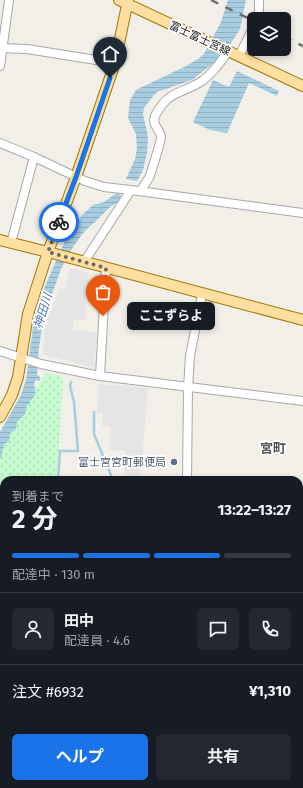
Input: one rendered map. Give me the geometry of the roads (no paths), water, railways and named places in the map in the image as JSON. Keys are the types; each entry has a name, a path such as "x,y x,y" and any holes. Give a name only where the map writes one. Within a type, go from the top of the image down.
{"main road":[{"name":"富士富士宮線","path":"125,1 208,42 303,86"},
{"path":"0,417 12,395 24,359 28,314 53,254 76,177 115,64 125,1"},
{"path":"0,240 303,320"}],"street":[{"path":"0,66 1,48 9,0"},
{"path":"259,0 259,12"},
{"path":"239,56 247,40"},
{"path":"1,48 27,49 115,64"},
{"path":"141,191 150,174 160,140 160,133 154,125 155,116 170,96 194,86 206,77 217,66 227,51"},
{"path":"0,143 85,181 104,187 303,213"},
{"path":"11,243 34,157"},
{"path":"84,262 131,190"},
{"path":"100,376 106,268"},
{"path":"187,476 188,388 190,356 202,294"},
{"path":"0,351 41,364 85,374 188,388 303,401"}],"water":[{"path":"228,0 246,0 240,29 217,60 192,80 157,92 150,100 144,108 143,114 148,137 147,153 143,170 137,181 126,179 135,159 137,148 136,134 128,118 130,100 136,90 186,66 204,54 221,22"},
{"path":"237,71 279,91 277,96 249,83 227,133 210,130 193,122 213,80 229,87"},
{"name":"神田川","path":"118,192 121,196 121,200 109,208 84,232 73,247 61,269 43,319 37,375 40,377 40,381 36,380 34,384 35,395 30,401 30,404 27,405 25,414 17,422 16,429 10,433 9,441 4,444 0,459 0,432 21,395 26,380 34,320 45,286 68,234 83,214 93,205 104,202"}],"waterway":[{"path":"58,476 60,451 78,451 74,402 70,386 71,382"},
{"path":"94,412 94,434 111,476"}],"railway":[{"path":"211,0 247,18"},
{"path":"291,40 303,46"}],"place":[{"name":"ここずらよ","path":"103,316"},
{"name":"富士宮宮町郵便局","path":"174,462"}],"district":[{"name":"宮町","path":"273,448"}]}
